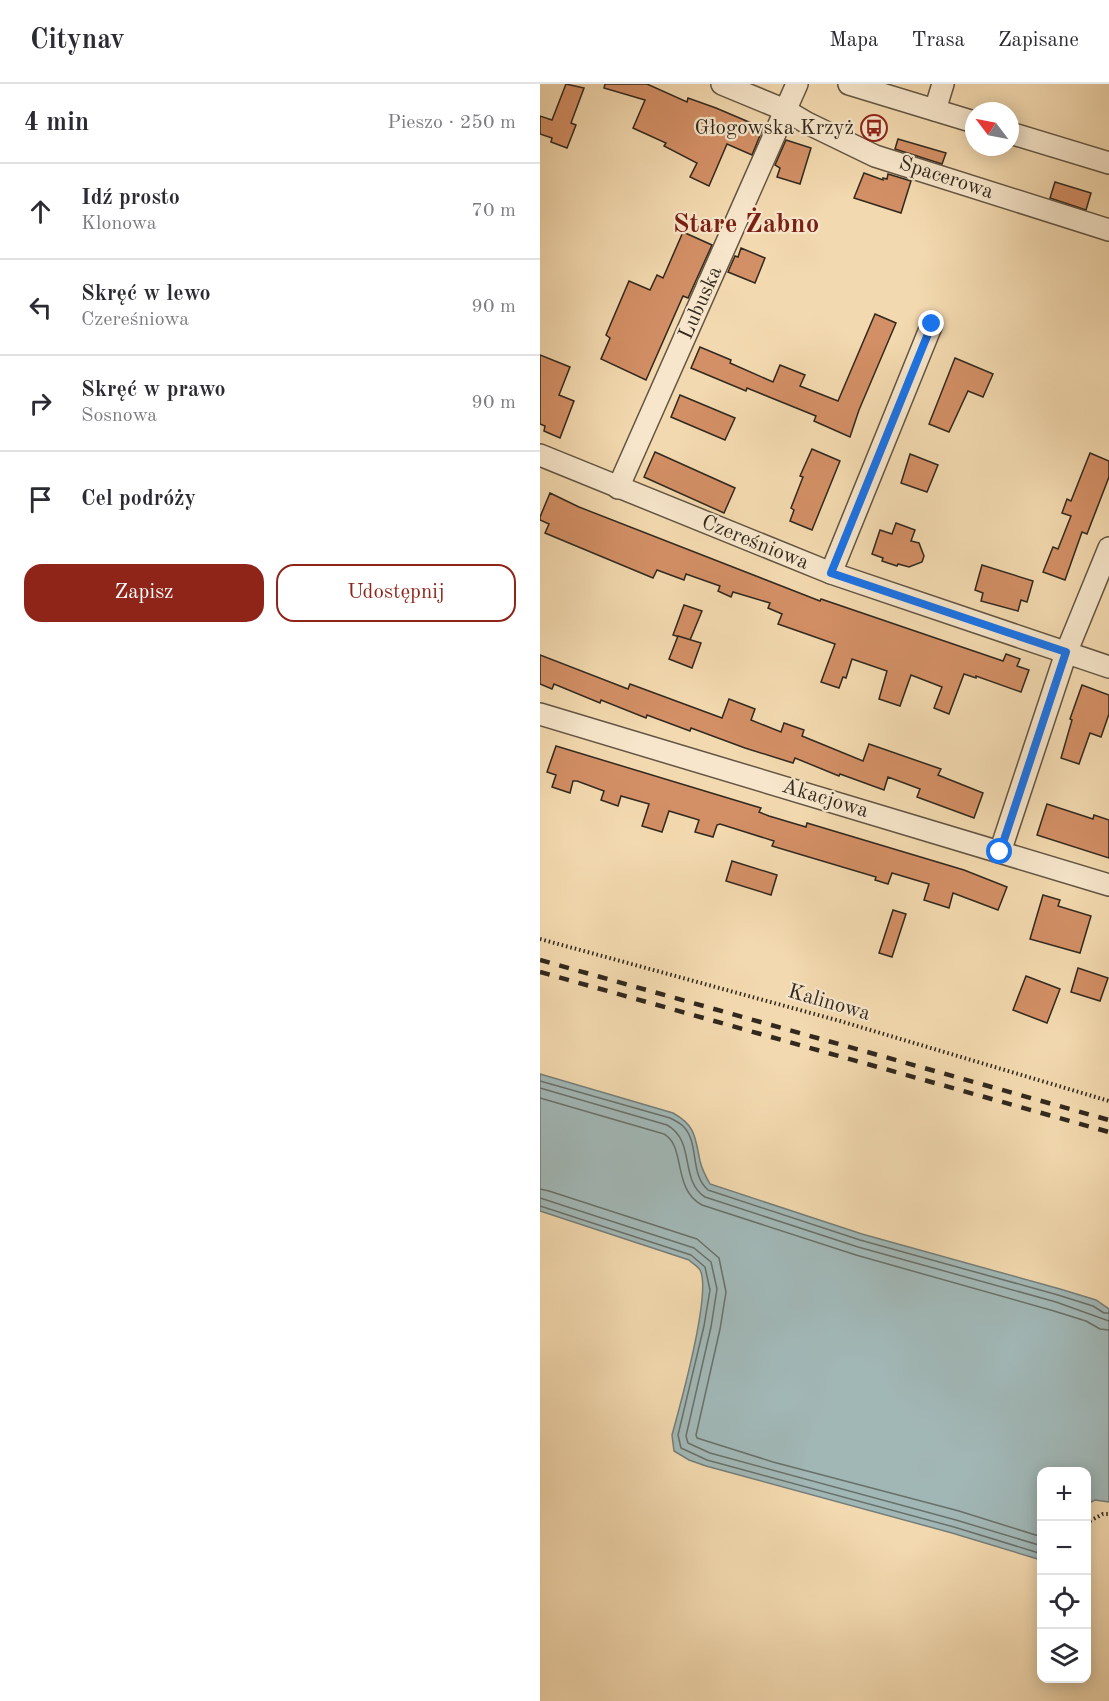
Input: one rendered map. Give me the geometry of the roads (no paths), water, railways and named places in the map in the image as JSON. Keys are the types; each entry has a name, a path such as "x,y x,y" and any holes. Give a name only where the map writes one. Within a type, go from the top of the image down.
{"street":[{"name":"Spacerowa","path":"722,84 785,110 874,156 1109,230"},
{"name":"Lubuska","path":"618,488 797,84"},
{"path":"849,84 965,119"},
{"path":"935,110 943,84"},
{"path":"1019,136 1109,163"},
{"path":"831,573 932,324"},
{"name":"Czereśniowa","path":"540,455 831,573 1109,667"},
{"path":"1000,852 1066,652 1109,548"},
{"name":"Akacjowa","path":"540,714 1109,885"}],"water":[{"path":"540,1074 673,1113 681,1118 693,1133 704,1173 710,1184 862,1234 1096,1300 1109,1309 1109,1502 1095,1500 1091,1502 1091,1467 1037,1467 1037,1559 689,1460 674,1451 672,1435 699,1324 703,1282 700,1270 689,1260 540,1211"}],"railway":[{"path":"540,960 1109,1120"},
{"path":"540,972 1109,1132"}],"place":[{"name":"Głogowska Krzyż","path":"874,128"}],"district":[{"name":"Stare Żabno","path":"746,224"}]}
